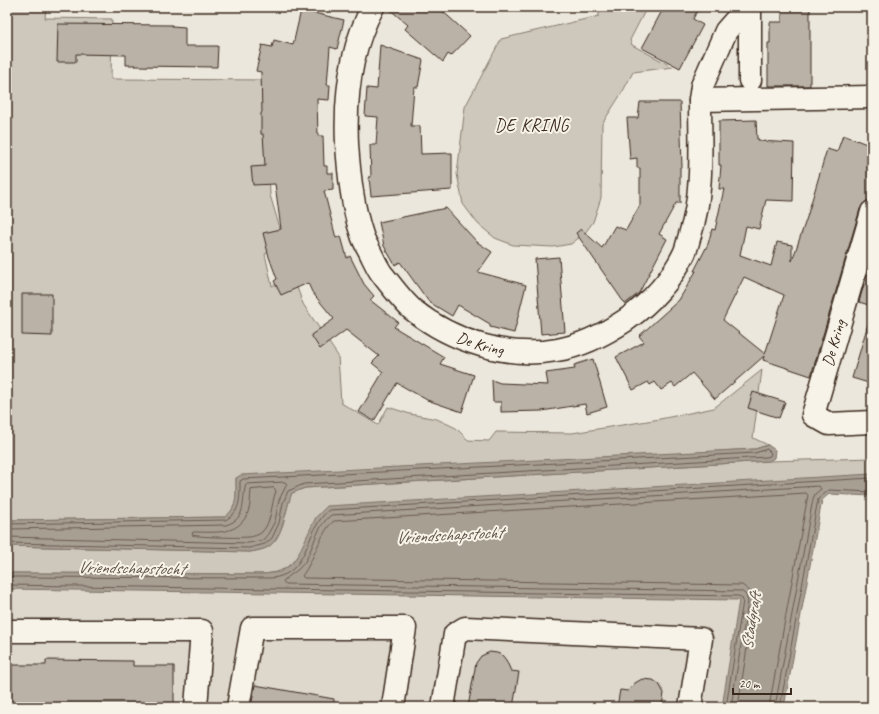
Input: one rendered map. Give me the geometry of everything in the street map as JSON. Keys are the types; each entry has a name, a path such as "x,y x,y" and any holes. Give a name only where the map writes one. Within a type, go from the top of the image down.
{"street":[{"name":"De Kring","path":"372,7 356,49 349,85 347,128 348,167 362,235 381,273 412,309 443,330 482,346 524,352 556,350 587,341 612,329 642,309 665,284 684,254 696,217 700,184 700,100 702,86 726,31 749,7"},
{"name":"De Kring","path":"749,7 750,80"},
{"path":"700,100 872,97"},
{"name":"De Kring","path":"872,212 813,414 829,424 872,422"},
{"path":"238,707 252,628 405,628 392,707"},
{"path":"443,707 455,634 465,628 702,639 690,707"},
{"path":"7,631 202,631 196,707"}],"shaded area":[{"path":"7,7 46,7 45,18 112,19 111,79 272,80 269,167 270,195 284,242 265,254 272,286 293,276 303,304 338,356 341,403 378,425 388,407 410,414 437,419 456,428 468,440 489,441 496,432 572,433 660,419 714,408 762,370 753,438 768,445 755,449 236,478 236,495 234,505 225,517 7,520"},
{"path":"599,7 647,7 630,40 632,45 673,67 633,72 602,124 601,198 593,222 585,233 571,244 553,247 513,245 495,238 478,224 463,204 457,174 465,107 501,39 599,16"},
{"path":"872,458 872,474 298,555 291,564 284,569 264,574 7,573 7,546 250,552 261,550 268,547 278,537 292,493 305,488 769,461"},
{"path":"7,589 739,600 722,707 7,707"}],"water":[{"path":"768,445 775,450 774,458 769,461 305,488 292,493 278,537 268,547 250,552 7,546 7,520 225,517 234,505 236,495 236,478 241,475 755,449"},
{"path":"872,474 872,496 829,494 822,500 784,707 722,707 739,600 7,589 7,573 264,574 280,572 292,564 298,555 316,517 327,506"}],"building":[{"path":"387,7 438,7 470,36 451,56 448,54 443,62 405,29 408,25"},
{"path":"664,7 699,7 693,19 703,25 680,68 642,48"},
{"path":"782,7 810,7 810,86 768,86 768,43 770,43 770,22 782,22"},
{"path":"301,10 344,20 337,49 330,47 327,85 330,85 329,100 317,99 318,136 323,136 324,166 327,166 327,173 333,173 333,190 324,191 336,238 341,236 347,258 350,256 364,284 374,296 370,300 398,322 394,327 444,357 440,364 474,375 462,412 427,400 397,383 374,421 359,412 383,372 372,363 379,356 346,330 320,349 311,335 334,319 312,292 308,283 281,295 274,281 277,279 269,257 263,233 281,229 275,184 253,185 251,167 265,166 263,134 261,134 261,72 256,71 262,45 272,47 274,40 293,45"},
{"path":"58,24 172,25 185,27 185,46 218,46 217,67 126,65 126,55 76,54 76,62 57,62"},
{"path":"380,45 423,60 418,87 414,87 411,126 420,126 421,154 452,153 452,190 371,196 369,177 371,177 370,145 376,145 378,117 365,116 367,88 377,89"},
{"path":"640,102 680,102 682,167 680,167 680,203 676,203 659,234 667,239 639,293 625,304 576,233 581,229 602,248 615,226 626,230 640,205 640,168 637,168 637,158 630,159 627,118 638,118"},
{"path":"756,120 757,139 759,139 759,141 794,143 793,201 766,200 759,229 746,226 740,255 771,266 777,242 792,245 792,261 827,149 837,152 843,135 872,146 872,193 869,200 864,203 860,209 811,376 763,360 764,356 715,399 692,373 675,387 672,383 661,390 655,382 650,385 648,382 633,390 616,357 644,342 639,336 679,300 696,271 694,271 708,244 712,229 715,230 724,189 719,189 721,165 719,165 719,121","holes":["744,277 784,295 765,354 723,320"]},
{"path":"446,208 477,242 492,252 478,272 526,285 514,333 490,327 490,324 458,305 452,316 429,302 400,262 395,265 384,246 379,222"},
{"path":"559,257 565,332 541,334 535,259"},
{"path":"867,274 872,275 872,306 859,302"},
{"path":"22,294 52,294 52,336 22,335"},
{"path":"868,324 872,325 872,384 852,378"},
{"path":"593,359 607,407 587,413 585,404 542,411 501,412 501,402 493,402 492,380 500,383 548,385 546,373 575,369 574,365"},
{"path":"753,392 785,402 779,418 748,408"},
{"path":"490,652 502,655 511,671 519,672 513,707 468,707 476,663 481,656"},
{"path":"46,660 133,661 133,666 174,666 174,707 7,707 7,665 46,665"},
{"path":"642,679 653,680 659,684 664,693 662,707 617,707 620,690 628,691 635,683"},
{"path":"255,685 334,699 334,707 251,707"}],"district":[{"name":"DE KRING","path":"532,125"}],"water label":[{"name":"Vriendschapstocht","path":"449,535"},
{"name":"Vriendschapstocht","path":"131,568"},
{"name":"Stadgraft","path":"751,621"}]}
